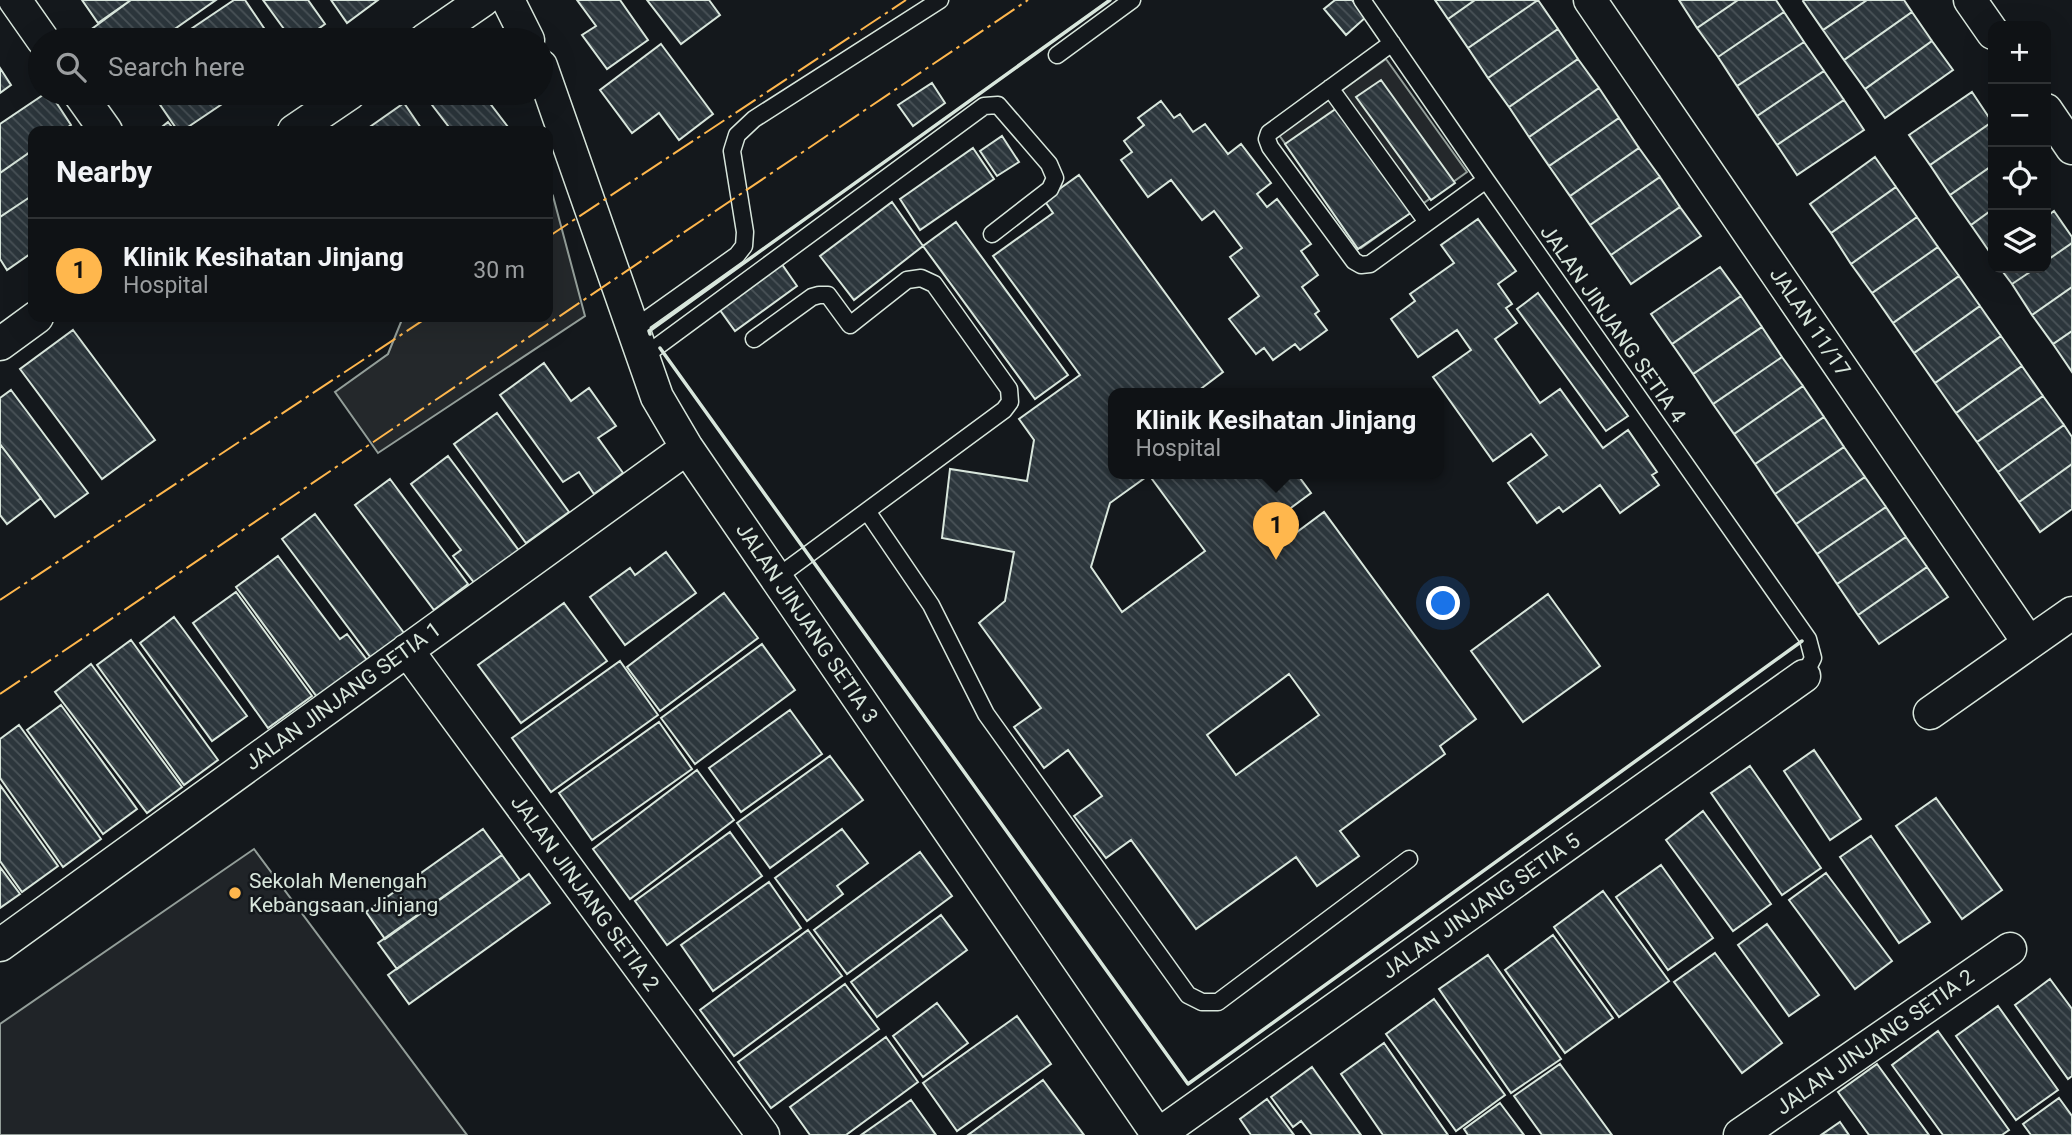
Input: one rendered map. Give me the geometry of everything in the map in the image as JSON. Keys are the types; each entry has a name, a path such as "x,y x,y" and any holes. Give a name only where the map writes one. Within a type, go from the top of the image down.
{"street":[{"path":"15,0 35,28"},
{"path":"442,28 483,0"},
{"path":"508,0 522,28"},
{"name":"JALAN 11/17","path":"1590,0 2029,643"},
{"path":"1970,0 1988,26"},
{"name":"JALAN JINJANG SETIA 3","path":"553,100 657,397 687,448 1158,1135"},
{"path":"88,105 102,126"},
{"path":"301,126 332,105"},
{"path":"2051,117 2072,148"},
{"path":"0,344 30,322"},
{"name":"JALAN JINJANG SETIA 1","path":"0,945 687,448"},
{"path":"1930,713 2072,613"},
{"name":"JALAN JINJANG SETIA 2","path":"407,650 763,1135"},
{"name":"JALAN JINJANG SETIA 5","path":"1158,1135 1804,676"},
{"name":"JALAN JINJANG SETIA 2","path":"1740,1135 2010,949"}],"lane":[{"path":"638,343 744,246 745,232 732,151 737,135 754,120 940,0"},
{"path":"1057,55 1132,0"},
{"name":"JALAN JINJANG SETIA 4","path":"1362,0 1808,639 1812,658 1804,676"},
{"path":"1392,43 1269,133 1267,139 1270,147 1354,261 1361,265 1370,264 1486,180"},
{"path":"1330,88 1427,222"},
{"path":"638,343 984,106 998,105 1049,164 1055,178 1050,189 992,234"},
{"path":"754,339 812,297 820,295 828,295 850,325 907,280 921,278 933,284 1009,389 1010,402 1004,410 776,578"},
{"path":"867,511 931,606 986,714 1188,995 1202,1002 1218,1002 1409,859"}],"shaded area":[{"path":"1386,59 1467,172 1361,248 1279,135"},
{"path":"553,196 585,316 378,453 335,392 388,354 401,322 553,322"},
{"name":"Sekolah Menengah Kebangsaan Jinjang","path":"254,849 467,1135 0,1135 0,1024"}],"building":[{"path":"82,0 131,0 98,23"},
{"path":"131,0 216,0 176,28 93,28"},
{"path":"234,0 245,0 264,28 192,28"},
{"path":"263,0 308,0 325,24 320,28 283,28"},
{"path":"331,0 378,0 347,23"},
{"path":"577,0 620,0 648,40 607,69 582,35 596,26"},
{"path":"647,0 709,0 720,15 681,44"},
{"path":"1335,0 1352,0 1366,17 1346,35 1324,9"},
{"path":"1435,0 1475,0 1448,19"},
{"path":"1475,0 1538,0 1468,48 1448,19"},
{"path":"1538,0 1558,29 1488,78 1468,48"},
{"path":"1679,0 1738,0 1697,28"},
{"path":"1738,0 1776,0 1784,12 1718,57 1697,28"},
{"path":"1804,0 1867,0 1823,30"},
{"path":"1867,0 1904,0 1912,12 1844,60 1823,30"},
{"path":"1784,12 1804,42 1737,86 1718,57"},
{"path":"1912,12 1932,41 1865,89 1844,60"},
{"path":"1558,29 1578,59 1509,107 1488,78"},
{"path":"1932,41 1953,70 1885,118 1865,89"},
{"path":"1804,42 1824,71 1757,116 1737,86"},
{"path":"661,44 713,114 679,140 659,113 632,133 600,90"},
{"path":"1578,59 1599,88 1529,137 1509,107"},
{"path":"0,68 11,85 0,93"},
{"path":"1824,71 1844,100 1777,145 1757,116"},
{"path":"1381,80 1455,183 1431,200 1356,97"},
{"path":"932,83 945,103 913,126 898,105"},
{"path":"1599,88 1619,118 1549,166 1529,137"},
{"path":"1972,92 1988,116 1988,125 1930,165 1909,135"},
{"path":"1844,100 1864,130 1797,175 1777,145"},
{"path":"1161,101 1174,118 1180,114 1193,132 1205,124 1228,154 1241,144 1271,183 1257,194 1267,207 1277,199 1311,244 1301,251 1318,275 1302,287 1319,311 1315,314 1327,330 1300,350 1295,344 1273,360 1264,348 1256,354 1229,319 1259,296 1230,257 1242,248 1214,211 1202,220 1171,180 1148,197 1121,160 1132,152 1124,141 1144,125 1138,118"},
{"path":"28,105 58,105 71,125 28,126 28,153 0,173 0,124"},
{"path":"160,105 221,105 189,126 175,126"},
{"path":"401,105 405,105 420,126 371,126"},
{"path":"432,105 491,105 507,126 448,126"},
{"path":"1340,106 1412,212 1358,249 1285,144"},
{"path":"1619,118 1639,148 1570,196 1549,166"},
{"path":"1988,125 1988,168 1950,195 1930,165"},
{"path":"1002,136 1019,162 997,176 980,151"},
{"path":"973,148 994,179 920,230 900,199"},
{"path":"1639,148 1660,177 1590,225 1570,196"},
{"path":"28,153 28,198 0,217 0,173"},
{"path":"1875,157 1896,187 1831,233 1810,204"},
{"path":"1988,168 1988,213 1971,225 1950,195"},
{"path":"1079,175 1223,372 1202,388 1108,388 1108,479 1143,479 1110,503 1091,567 1122,612 1205,551 1152,479 1301,479 1311,493 1261,530 1274,549 1324,512 1476,719 1440,746 1445,754 1340,831 1359,856 1317,886 1296,857 1196,929 1131,840 1106,858 1074,816 1102,796 1068,750 1044,768 1014,727 1041,708 979,623 1005,601 1014,552 942,538 950,469 1027,481 1034,440 1019,419 1080,375 993,256 1053,213 1044,200","holes":["1289,674 1319,715 1236,775 1207,735"]},
{"path":"1660,177 1680,207 1611,255 1590,225"},
{"path":"1896,187 1917,217 1851,264 1831,233"},
{"path":"28,198 28,255 7,270 0,259 0,217"},
{"path":"892,202 923,246 854,300 820,256"},
{"path":"1680,207 1701,236 1631,284 1611,255"},
{"path":"2054,211 2072,237 2072,243 2051,258 2051,213"},
{"path":"1988,213 1988,250 1971,225"},
{"path":"1917,217 1938,247 1872,293 1851,264"},
{"path":"1478,219 1516,271 1498,284 1512,304 1506,308 1517,323 1495,339 1540,403 1560,389 1603,448 1628,430 1657,472 1652,475 1659,485 1620,513 1600,485 1563,512 1559,507 1537,523 1508,483 1547,455 1531,434 1493,461 1444,392 1444,388 1441,388 1433,377 1471,350 1457,330 1418,357 1391,319 1415,301 1410,294 1454,263 1441,245"},
{"path":"956,222 1068,375 1035,399 923,246"},
{"path":"2072,243 2072,287 2032,315 2012,284 2028,273 2051,273 2051,258"},
{"path":"1938,247 1959,276 1893,323 1872,293"},
{"path":"779,260 797,286 735,331 717,306"},
{"path":"1720,267 1741,296 1672,344 1651,314"},
{"path":"2004,273 2028,273 2012,284"},
{"path":"1959,276 1980,306 1914,353 1893,323"},
{"path":"2072,287 2072,331 2053,344 2032,315"},
{"path":"1538,293 1628,416 1606,431 1517,309"},
{"path":"1741,296 1762,327 1693,374 1672,344"},
{"path":"1980,306 2001,336 1935,383 1914,353"},
{"path":"1762,327 1782,357 1713,404 1693,374"},
{"path":"73,330 155,440 102,479 20,369"},
{"path":"2072,331 2072,372 2053,344"},
{"path":"2001,336 2022,366 1956,413 1935,383"},
{"path":"1782,357 1803,386 1734,434 1713,404"},
{"path":"544,363 571,401 589,388 616,426 598,438 623,473 594,494 579,472 563,482 500,395"},
{"path":"2022,366 2043,396 1977,442 1956,413"},
{"path":"1803,386 1824,417 1755,464 1734,434"},
{"path":"11,390 88,493 55,517 0,444 0,398"},
{"path":"2043,396 2064,425 1998,472 1977,442"},
{"path":"497,413 569,512 526,543 454,444"},
{"path":"1824,417 1844,447 1775,494 1755,464"},
{"path":"2064,425 2072,437 2072,464 2019,502 1998,472"},
{"path":"0,444 41,498 7,524 0,515"},
{"path":"1844,447 1865,477 1796,524 1775,494"},
{"path":"448,456 520,552 476,585 453,556 461,550 411,484"},
{"path":"2072,464 2072,509 2040,532 2019,502"},
{"path":"1865,477 1886,507 1817,554 1796,524"},
{"path":"390,479 468,584 434,610 355,505"},
{"path":"1886,507 1906,537 1837,584 1817,554"},
{"path":"315,514 404,633 371,658 282,539"},
{"path":"1906,537 1927,567 1858,615 1837,584"},
{"path":"666,552 696,593 625,645 590,597 630,568 635,575"},
{"path":"278,556 340,639 347,634 367,660 317,697 236,587"},
{"path":"1927,567 1948,597 1879,644 1858,615"},
{"path":"236,592 312,696 268,728 193,623"},
{"path":"724,593 758,638 660,711 627,667"},
{"path":"1548,594 1600,666 1523,722 1471,651"},
{"path":"564,603 607,661 521,723 478,665"},
{"path":"174,617 247,716 212,741 140,643"},
{"path":"131,640 218,760 184,785 97,665"},
{"path":"762,644 795,690 695,764 661,718"},
{"path":"620,661 658,715 551,792 512,738"},
{"path":"91,664 182,787 147,813 55,692"},
{"path":"61,705 137,809 103,834 27,730"},
{"path":"790,710 822,754 741,812 709,768"},
{"path":"659,722 692,769 592,840 559,793"},
{"path":"19,725 101,839 63,867 0,778 0,739"},
{"path":"1814,750 1861,819 1830,840 1784,771"},
{"path":"830,756 863,800 770,868 737,823"},
{"path":"1750,766 1821,868 1782,895 1711,793"},
{"path":"697,770 734,820 630,899 593,849"},
{"path":"0,785 58,866 22,892 0,861"},
{"path":"1936,798 2002,890 1962,919 1896,826"},
{"path":"1703,811 1771,904 1733,931 1666,840"},
{"path":"483,829 502,855 385,939 366,912"},
{"path":"842,829 868,863 837,886 843,894 807,921 775,878"},
{"path":"730,832 762,876 667,945 635,901"},
{"path":"1871,836 1930,922 1899,943 1840,857"},
{"path":"920,852 952,896 847,974 814,930"},
{"path":"502,855 520,880 397,969 378,943"},
{"path":"1661,865 1713,938 1668,970 1616,897"},
{"path":"0,867 20,894 0,908"},
{"path":"1826,873 1892,961 1855,989 1789,900"},
{"path":"529,874 550,903 409,1004 388,975"},
{"path":"769,882 801,928 713,991 681,945"},
{"path":"1603,891 1669,981 1619,1017 1554,927"},
{"path":"941,915 967,950 877,1017 851,982"},
{"path":"1767,924 1819,995 1789,1016 1738,945"},
{"path":"808,930 842,976 734,1056 700,1010"},
{"path":"1553,935 1613,1018 1565,1053 1505,970"},
{"path":"1715,953 1782,1043 1742,1073 1674,982"},
{"path":"1488,955 1561,1059 1511,1093 1439,989"},
{"path":"2050,979 2072,1009 2072,1076 2068,1079 2015,1005"},
{"path":"845,984 879,1029 771,1108 738,1062"},
{"path":"1434,999 1505,1095 1456,1131 1386,1034"},
{"path":"937,1003 968,1043 923,1077 893,1036"},
{"path":"1998,1006 2058,1090 2016,1120 1956,1036"},
{"path":"1017,1016 1051,1064 957,1131 923,1083"},
{"path":"1938,1031 2009,1130 2002,1135 1943,1135 1892,1065"},
{"path":"886,1037 918,1082 846,1135 810,1135 790,1107"},
{"path":"1384,1043 1448,1135 1383,1135 1341,1074"},
{"path":"1560,1064 1612,1135 1542,1135 1514,1096"},
{"path":"1877,1064 1929,1135 1869,1135 1838,1092"},
{"path":"1312,1067 1361,1135 1312,1135 1301,1121 1293,1127 1271,1097"},
{"path":"1043,1080 1084,1135 968,1135"},
{"path":"2059,1098 2072,1116 2072,1135 2031,1135 2023,1124"},
{"path":"1267,1099 1294,1135 1251,1135 1240,1119"},
{"path":"911,1100 936,1135 861,1135"},
{"path":"1500,1103 1524,1135 1468,1135 1464,1129"},
{"path":"1840,1122 1849,1135 1821,1135"}],"wall":[{"path":"650,334 649,331 1110,0"},
{"path":"660,348 1188,1084 1802,641"}],"power":[{"path":"553,234 906,0"},
{"path":"553,321 1028,0"},
{"path":"0,600 420,322"},
{"path":"0,694 551,322"}],"place":[{"name":"Klinik Kesihatan Jinjang","path":"1276,560"},
{"name":"Sekolah Menengah Kebangsaan Jinjang","path":"235,893"}]}
